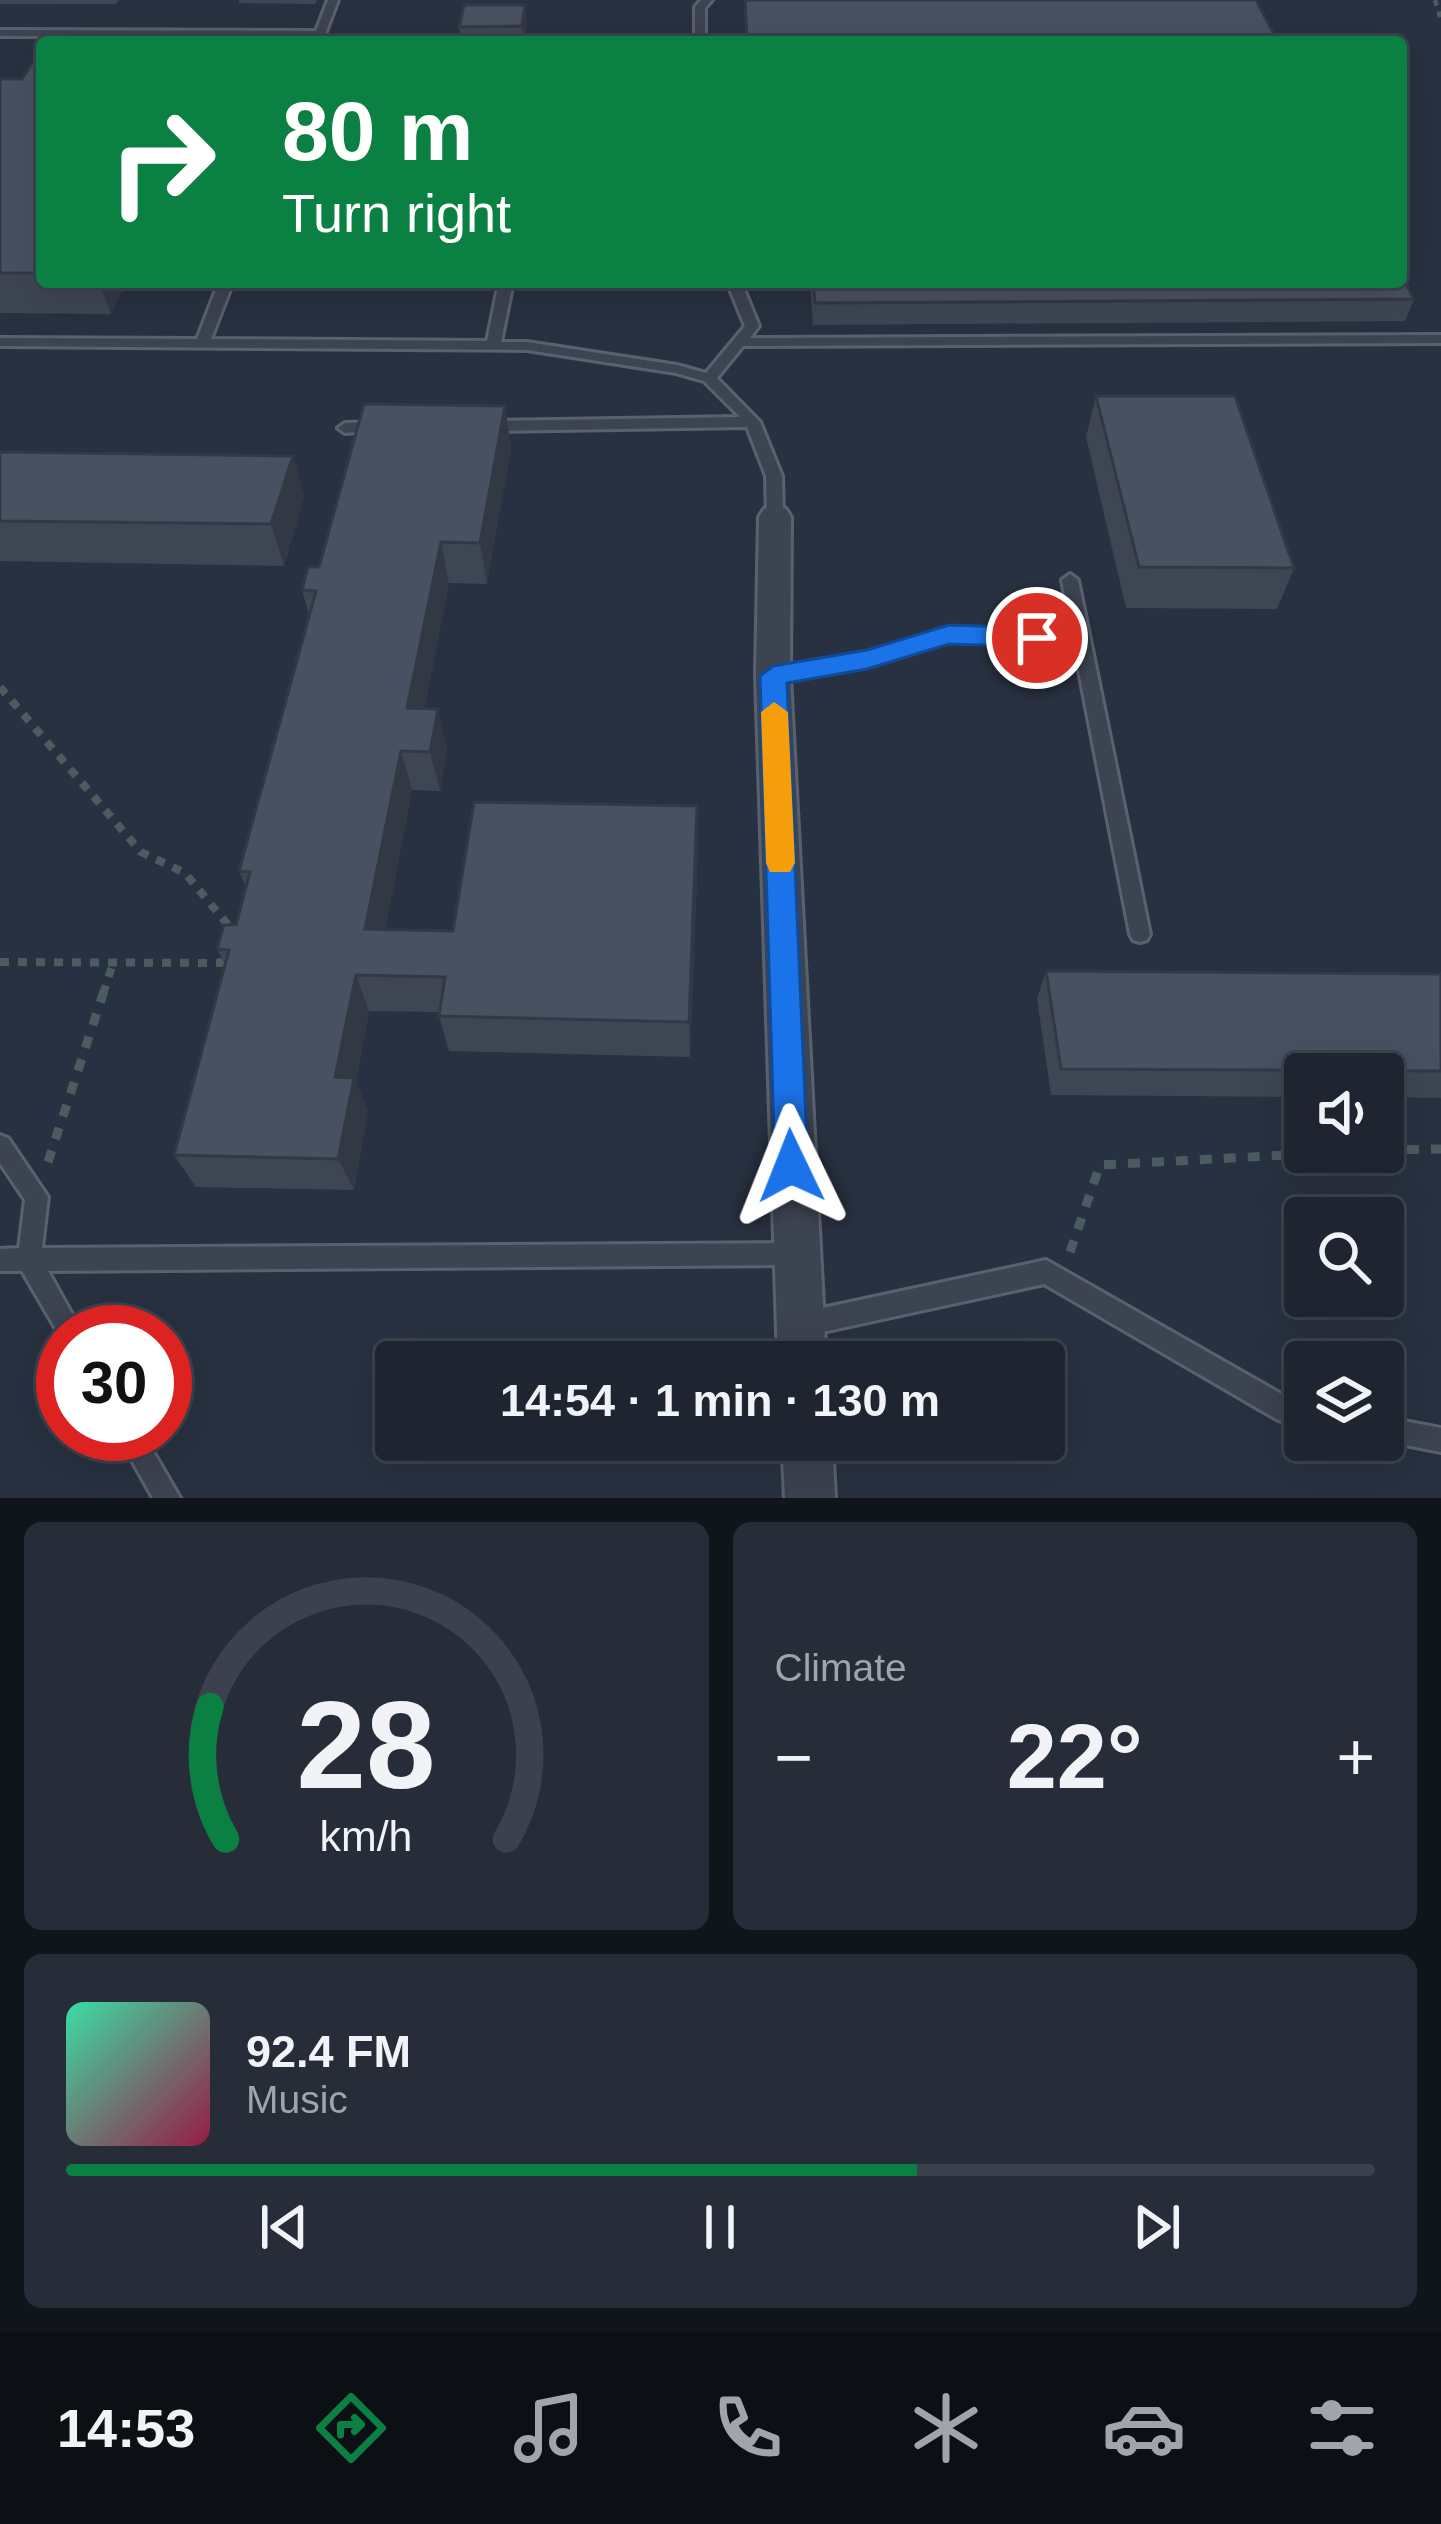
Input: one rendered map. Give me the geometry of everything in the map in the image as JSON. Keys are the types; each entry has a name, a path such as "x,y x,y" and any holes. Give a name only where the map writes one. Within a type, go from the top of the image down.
{"street":[{"path":"775,518 773,676 800,1341"},
{"path":"807,1461 810,1498"}],"lane":[{"path":"320,36 333,0"},
{"path":"700,36 700,7 707,0"},
{"path":"0,34 160,36"},
{"path":"203,343 224,288"},
{"path":"493,345 505,288"},
{"path":"709,378 752,326 736,288"},
{"path":"739,342 1441,339"},
{"path":"0,341 493,345 608,355 709,378 753,422 774,476 775,518"},
{"path":"465,426 753,422"},
{"path":"345,428 393,427"},
{"path":"1070,580 1140,934"},
{"path":"773,676 867,659 949,634 1082,639"},
{"path":"0,1145 37,1197 28,1261 54,1305"},
{"path":"0,1260 795,1254"},
{"path":"807,1341 1046,1272 1284,1409"},
{"path":"1404,1433 1441,1440"},
{"path":"145,1461 167,1498"}],"path":[{"path":"1435,0 1441,20"},
{"path":"0,687 141,852 185,874 234,932 220,963 0,962"},
{"path":"37,1197 113,963"},
{"path":"1404,1150 1441,1149"},
{"path":"1046,1272 1064,1261 1074,1246 1090,1184 1100,1165 1284,1155"}],"building":[{"path":"745,0 1256,0 1275,36 747,36"},
{"path":"464,5 525,5 522,26 459,27"},
{"path":"36,60 36,273 0,273 0,79 22,79"},
{"path":"1407,286 1414,299 815,303 814,288"},
{"path":"1096,396 1235,396 1294,568 1139,567"},
{"path":"364,404 505,406 480,543 441,542 407,708 438,709 430,752 401,751 365,929 453,931 474,802 697,806 689,1022 439,1016 445,977 356,975 335,1077 354,1078 338,1159 174,1155 229,950 217,949 224,925 236,925 250,872 239,871 316,591 302,590 308,567 319,567"},
{"path":"0,452 293,456 271,524 0,521"},
{"path":"1046,971 1441,974 1441,1071 1404,1071 1404,1053 1284,1053 1284,1070 1061,1069"}],"slow traffic":[{"path":"774,712 780,863"}],"route":[{"path":"791,1166 773,676 867,659 949,634 1037,638"}]}
